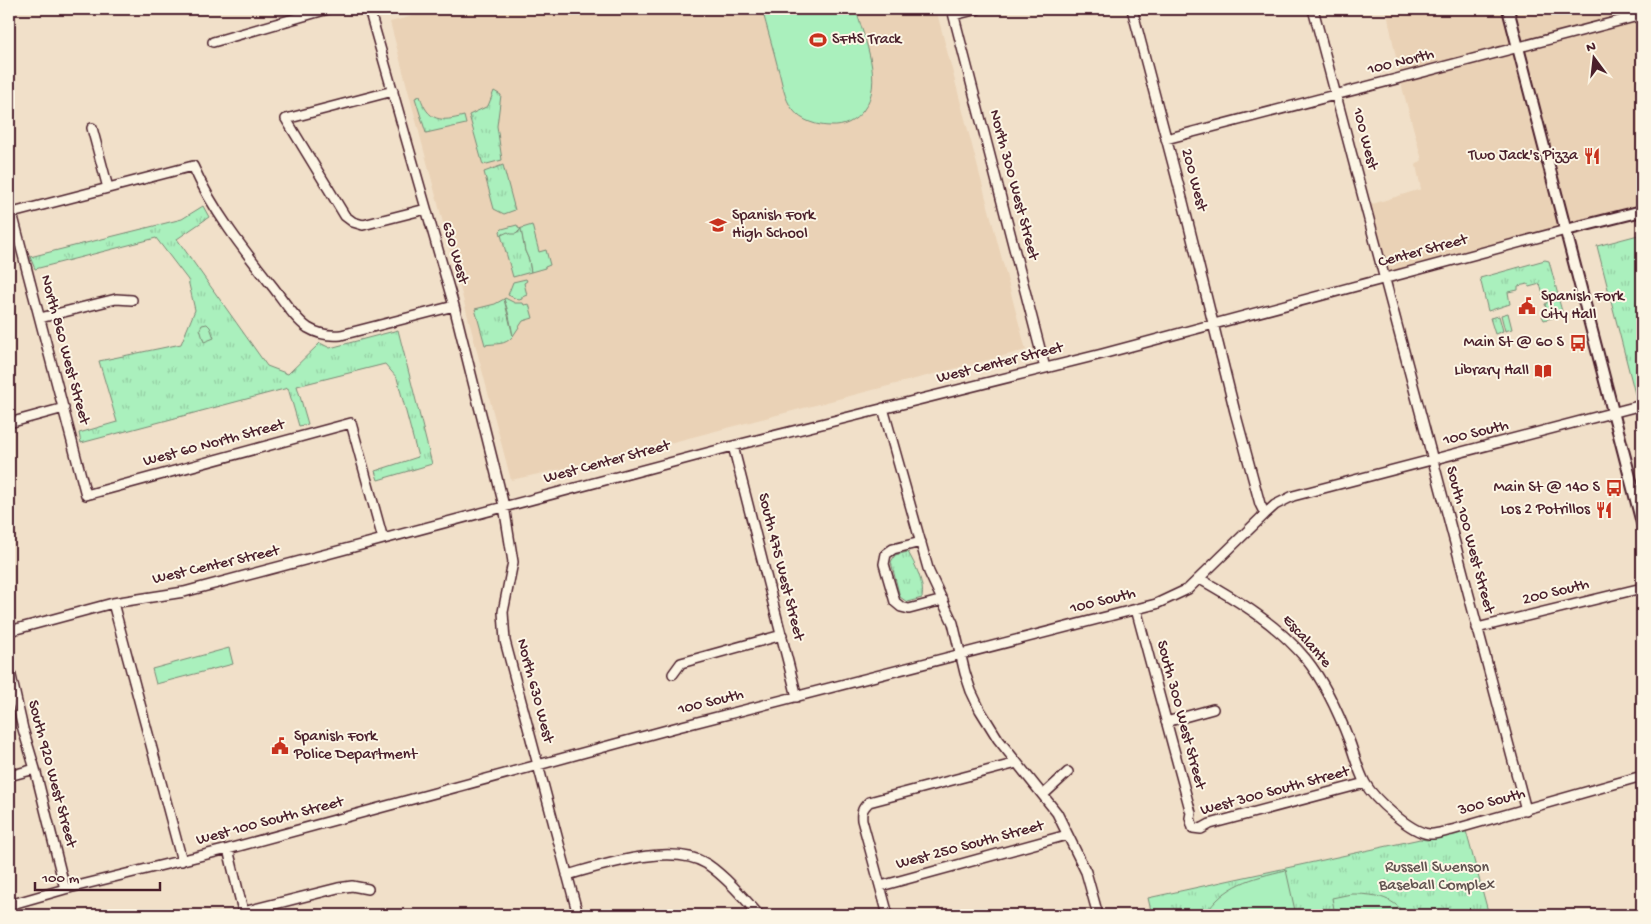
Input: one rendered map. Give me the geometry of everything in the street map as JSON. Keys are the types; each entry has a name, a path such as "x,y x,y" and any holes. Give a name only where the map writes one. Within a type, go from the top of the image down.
{"main road":[{"path":"1508,9 1642,522"},
{"name":"Center Street","path":"1566,230 1642,211"}],"street":[{"path":"214,42 328,9"},
{"name":"630 West","path":"369,9 454,306 504,506"},
{"path":"953,12 978,9"},
{"name":"200 West","path":"1132,9 1221,359 1256,488 1265,514"},
{"name":"100 West","path":"1313,9 1384,277"},
{"name":"North 300 West Street","path":"953,12 1046,368"},
{"name":"100 North","path":"1166,139 1642,15"},
{"path":"393,91 286,119 345,216 353,222 363,225 426,209"},
{"path":"92,128 108,188 193,166 213,206 244,250 298,319 309,328 334,336 348,334 454,306"},
{"name":"North 860 West Street","path":"86,495 12,213 108,188"},
{"name":"Center Street","path":"1212,324 1566,230"},
{"name":"South 100 West Street","path":"1384,277 1526,810"},
{"path":"40,318 116,299 132,300"},
{"name":"West Center Street","path":"9,631 113,603 184,592 733,446 1046,368 1212,324"},
{"name":"100 South","path":"538,765 1156,604 1188,589 1275,505 1301,493 1642,405"},
{"path":"9,423 64,408"},
{"path":"883,408 929,572 953,623 971,691 990,728 1058,814 1086,872 1098,915"},
{"name":"West 60 North Street","path":"86,495 351,423 383,540"},
{"name":"South 475 West Street","path":"733,446 797,697"},
{"name":"North 630 West","path":"504,506 513,562 503,612 504,641 578,915"},
{"path":"921,542 893,549 886,554 884,564 895,602 901,607 908,609 943,600"},
{"name":"Escalante","path":"1200,579 1230,596 1276,628 1306,660 1332,700 1365,783"},
{"name":"200 South","path":"1477,628 1642,588"},
{"path":"113,603 182,861"},
{"name":"South 300 West Street","path":"1136,609 1191,813 1190,818 1193,828"},
{"path":"673,674 682,662 782,635"},
{"name":"South 920 West Street","path":"9,667 22,729 35,768 66,890"},
{"path":"1166,722 1213,709"},
{"path":"888,915 862,820 861,813 864,807 869,802 1017,763"},
{"name":"West 100 South Street","path":"9,905 228,849 538,765"},
{"path":"9,776 35,768"},
{"path":"1043,795 1068,772"},
{"name":"300 South","path":"1365,783 1376,797 1404,821 1430,835 1526,810 1642,776"},
{"name":"West 300 South Street","path":"1193,828 1201,828 1365,783"},
{"name":"West 250 South Street","path":"881,886 1067,835"},
{"path":"228,849 244,914 338,888 352,886 368,889"},
{"path":"567,874 646,855 682,856 706,863 736,890 759,915"}],"shaded area":[{"name":"Spanish Fork High School","path":"439,9 936,9 1026,350 612,458 511,480 390,22"},
{"path":"1408,9 1642,9 1642,211 1384,277 1366,206 1421,189 1416,165 1422,160 1402,87 1387,13"}],"green space":[{"name":"SFHS Track","path":"762,9 856,9 868,47 873,74 869,100 863,111 856,118 849,123 826,126 805,120 796,114 787,101"},
{"path":"494,91 501,95 497,126 502,160 483,165 469,115 488,106"},
{"path":"420,96 423,105 431,115 442,119 464,116 466,124 426,133 415,98"},
{"path":"503,165 515,210 504,214 494,209 484,172"},
{"path":"203,206 209,217 177,239 267,366 288,374 320,343 330,348 398,330 432,464 378,480 375,471 418,457 397,378 385,364 297,386 308,424 299,426 288,388 81,443 79,433 117,422 99,361 181,344 195,310 188,280 156,238 35,269 30,257 182,219"},
{"path":"517,225 519,229 532,225 539,252 546,250 550,265 531,272 521,229 516,234 508,232 501,235 500,231 502,229"},
{"path":"521,228 531,272 513,277 501,235 508,231 518,233"},
{"path":"1642,234 1642,392 1635,394 1597,246"},
{"path":"1545,260 1549,261 1558,295 1546,298 1543,295 1540,284 1529,287 1528,284 1518,286 1518,290 1508,292 1510,304 1488,311 1480,278"},
{"path":"526,279 527,281 524,283 527,295 519,300 508,295 513,282"},
{"path":"1558,297 1563,315 1544,320 1542,316 1548,315 1545,304 1547,301"},
{"path":"504,299 513,336 504,343 485,345 475,309 495,304"},
{"path":"504,299 515,303 529,304 533,318 523,321 513,336"},
{"path":"1508,313 1512,329 1505,331 1501,315"},
{"path":"1499,316 1503,331 1495,334 1490,318"},
{"path":"207,324 214,338 204,342 200,329 202,325"},
{"path":"908,552 919,574 923,592 922,598 907,602 900,597 891,562 895,555"},
{"path":"229,648 233,664 156,684 152,669"},
{"name":"Russell Swenson Baseball Complex","path":"1466,831 1489,915 1152,915 1148,898 1420,839 1427,840"},
{"path":"1286,870 1296,915 1205,915 1213,904 1230,889 1262,876"},
{"path":"1351,894 1381,897 1394,904 1405,915 1335,915 1332,898"}],"place":[{"name":"SFHS Track","path":"818,40"},
{"name":"Two Jack's Pizza","path":"1592,156"},
{"name":"Spanish Fork High School","path":"718,225"},
{"name":"Spanish Fork City Hall","path":"1527,306"},
{"name":"Main St @ 60 S","path":"1578,343"},
{"name":"Library Hall","path":"1543,371"},
{"name":"Main St @ 140 S","path":"1614,488"},
{"name":"Los 2 Potrillos","path":"1604,510"},
{"name":"Spanish Fork Police Department","path":"280,746"}]}
